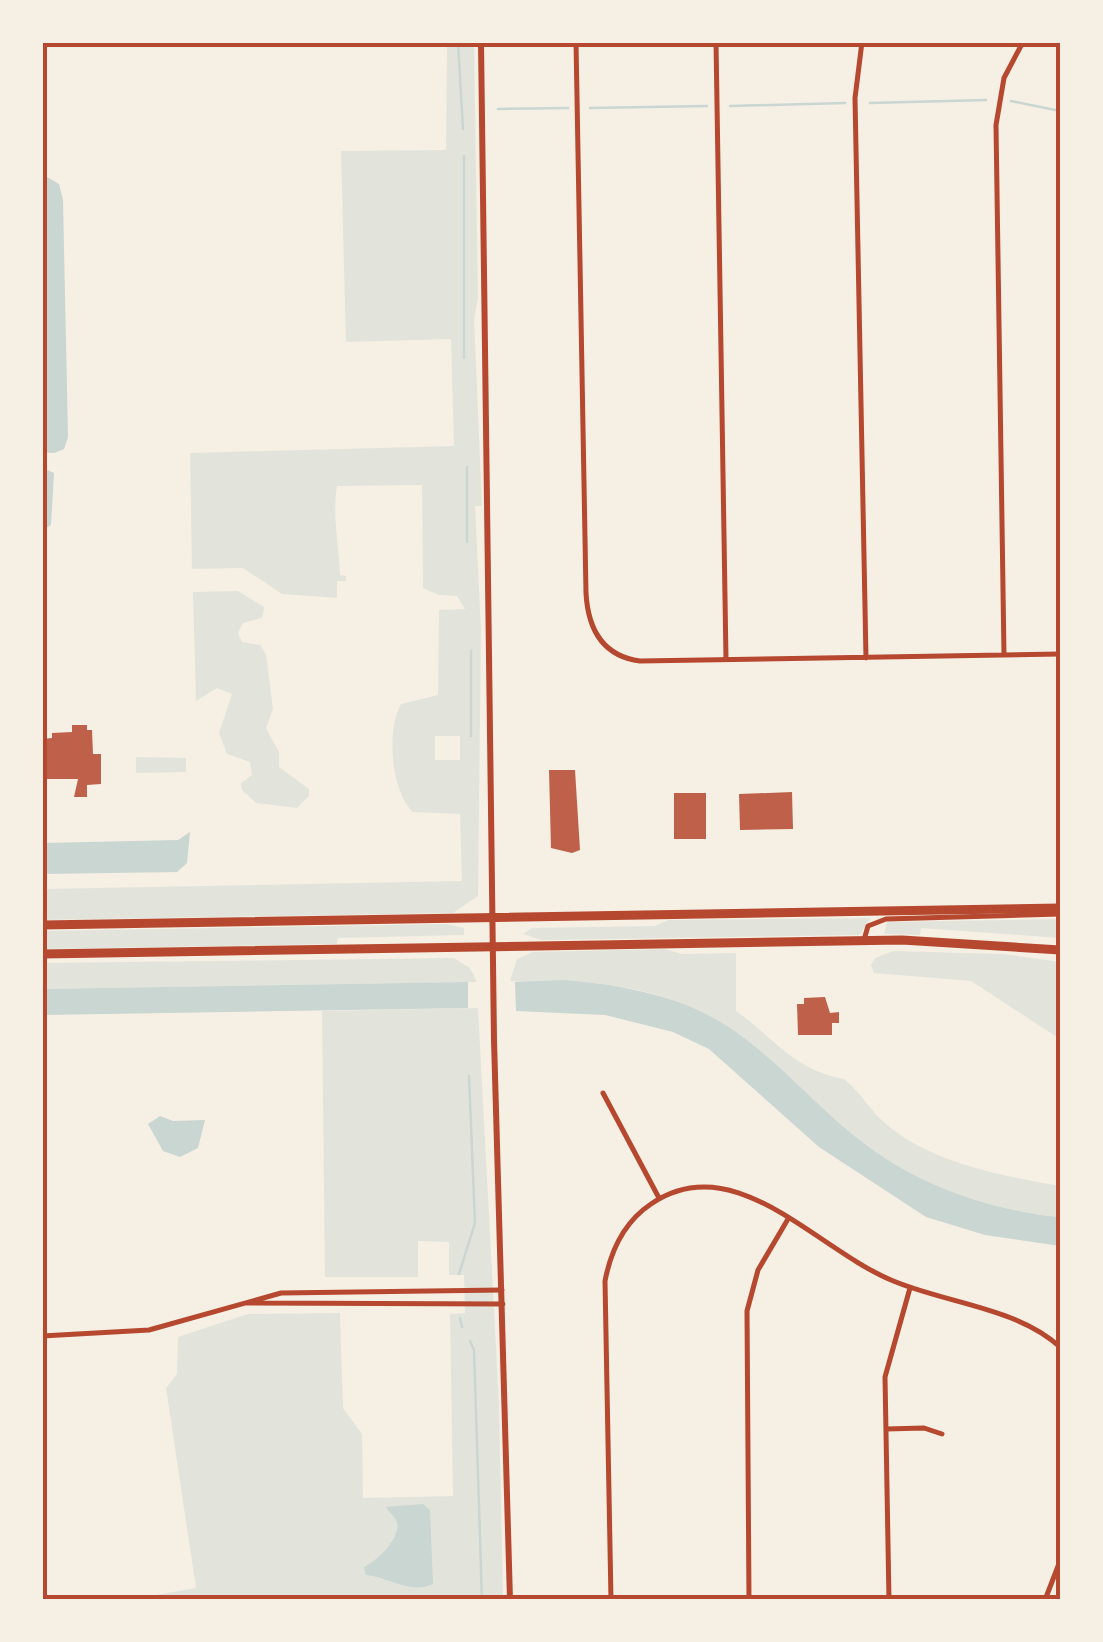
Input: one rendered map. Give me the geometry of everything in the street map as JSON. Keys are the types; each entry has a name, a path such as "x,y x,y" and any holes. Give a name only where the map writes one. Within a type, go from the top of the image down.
{"main road":[{"path":"42,926 1060,911"},
{"path":"42,954 864,940 968,941 1060,950"}],"street":[{"path":"481,42 492,947 510,1600"},
{"path":"576,42 587,614 602,644 625,658 1060,654"},
{"path":"716,42 726,660"},
{"path":"862,42 855,98 866,658"},
{"path":"1004,655 996,116 1004,78 1023,42"},
{"path":"864,940 868,926 886,919 1060,911"},
{"path":"603,1093 659,1198"},
{"path":"611,1600 606,1281 622,1232 659,1198 689,1188 724,1187 756,1198 846,1258 910,1288 1022,1323 1060,1347"},
{"path":"750,1600 747,1310 758,1270 788,1219"},
{"path":"889,1600 888,1356 910,1288"},
{"path":"42,1336 148,1330 298,1292 502,1290"},
{"path":"243,1303 503,1304"},
{"path":"886,1428 924,1428 942,1434"},
{"path":"1045,1600 1060,1561"}],"shaded area":[{"path":"447,43 474,43 478,298 474,319 482,506 475,506 481,630 478,896 453,913 43,920 43,889 462,881 460,814 413,812 400,790 393,760 393,729 401,704 438,695 439,610 465,609 457,596 439,595 423,588 422,485 337,486 335,519 340,575 346,576 346,581 337,581 337,598 282,594 243,568 192,569 190,453 454,446 451,339 346,342 341,151 446,150","holes":["435,736 460,736 460,760 435,760"]},
{"path":"42,174 59,184 63,200 68,437 64,449 54,453 42,452"},
{"path":"43,468 54,473 51,525 43,530"},
{"path":"238,591 264,607 262,618 243,623 238,633 242,642 260,645 266,654 273,709 266,728 279,752 279,767 309,789 309,796 297,808 256,803 242,790 241,783 252,775 250,762 227,754 219,733 232,694 217,688 196,701 193,592"},
{"path":"136,757 186,758 186,772 136,773"},
{"path":"190,832 187,863 177,872 43,874 43,843 178,840"},
{"path":"871,918 859,935 542,940 523,934 532,928 655,926 668,920"},
{"path":"1060,919 1060,938 921,928 920,935 884,934 887,922"},
{"path":"447,924 464,928 464,935 338,938 337,944 43,949 43,931"},
{"path":"664,949 682,954 736,953 736,1011 786,1052 811,1068 844,1079 886,1124 924,1149 992,1172 1060,1186 1060,1217 985,1203 912,1174 845,1129 734,1033 682,1004 618,987 510,981 517,959 533,952"},
{"path":"893,951 1003,954 1060,962 1060,1039 971,981 874,973 871,965 875,958"},
{"path":"454,958 470,968 477,982 43,989 42,963"},
{"path":"564,980 650,994 711,1017 749,1041 851,1133 912,1174 985,1203 1060,1217 1060,1246 985,1235 926,1217 819,1147 709,1049 673,1032 605,1015 516,1011 515,982"},
{"path":"468,982 468,1008 43,1015 43,989"},
{"path":"478,1008 499,1404 503,1599 127,1600 196,1588 166,1388 177,1374 178,1337 248,1314 340,1313 343,1408 362,1434 363,1498 453,1496 450,1314 465,1313 464,1275 449,1275 449,1242 418,1241 418,1277 325,1277 322,1011"},
{"path":"160,1116 173,1121 205,1120 198,1148 180,1157 163,1151 148,1124"},
{"path":"423,1504 430,1510 433,1584 408,1587 366,1575 364,1567 382,1554 396,1533 396,1520 386,1507"}],"building":[{"path":"72,725 87,725 87,730 92,730 93,754 101,754 101,784 87,785 87,797 74,797 78,779 42,779 42,739 52,738 52,733 72,732"},
{"path":"549,770 575,770 580,850 572,853 551,848"},
{"path":"792,792 793,829 740,830 739,794"},
{"path":"674,793 706,793 706,839 674,839"},
{"path":"825,997 830,1013 839,1012 839,1023 832,1023 832,1035 798,1035 797,1004 804,1004 804,998"}],"waterway":[{"path":"458,42 463,129"},
{"path":"870,103 986,100"},
{"path":"1011,101 1060,111"},
{"path":"730,106 845,103"},
{"path":"590,108 707,106"},
{"path":"498,109 568,108"},
{"path":"464,156 464,358"},
{"path":"467,467 467,542"},
{"path":"471,651 471,736"},
{"path":"459,1274 475,1223 469,1076"},
{"path":"460,1318 462,1327"},
{"path":"470,1341 474,1350 482,1600"}]}
